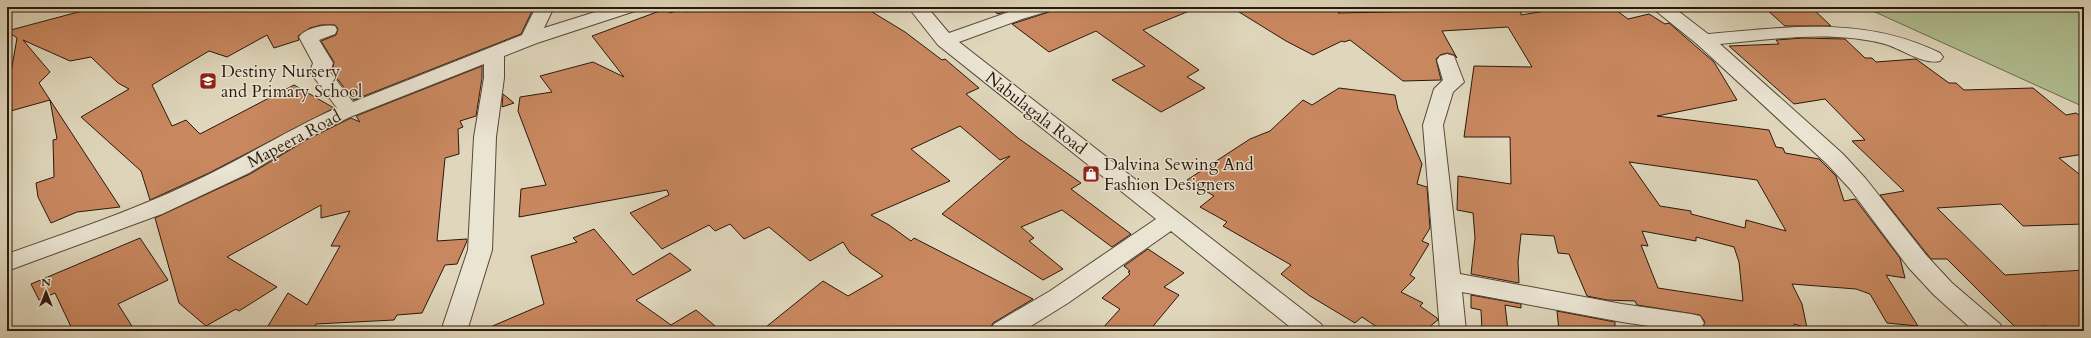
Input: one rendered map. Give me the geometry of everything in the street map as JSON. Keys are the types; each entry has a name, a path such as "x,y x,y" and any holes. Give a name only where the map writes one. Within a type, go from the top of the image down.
{"street":[{"path":"530,39 546,7"},
{"name":"Mapeera Road","path":"7,263 154,208 198,189 241,168 320,122 349,110 530,39 629,7"},
{"name":"Nabulagala Road","path":"916,7 945,41 1312,331"},
{"path":"945,41 1015,15 1043,7"},
{"path":"1660,7 1676,17 1704,40 1835,159 1858,184 1917,261 1943,289 1991,331"},
{"path":"328,30 308,37 323,63 320,72 349,110"},
{"path":"1704,40 1795,32 1856,34 1902,43 1933,57"},
{"path":"454,331 480,250 485,137 494,78 494,54"},
{"path":"1447,60 1454,82 1444,89 1433,125 1453,331"},
{"path":"1003,331 1060,296 1171,220"},
{"path":"1448,281 1691,324"}],"green space":[{"path":"1864,7 2084,7 2084,107"}],"building":[{"path":"97,7 534,7 521,34 354,100 332,72 334,62 321,41 336,35 338,29 335,25 321,25 310,28 298,36 299,40 274,48 267,35 227,57 209,51 152,85 172,126 186,120 200,134 294,85 334,108 209,173 150,200 141,171 81,117 129,89 118,83 91,57 70,61 23,40 50,72 39,83 50,100 7,112 7,95 17,38 7,31"},
{"path":"706,7 864,7 905,32 942,60 945,59 979,88 966,94 1018,138 1081,183 1071,189 1131,234 1112,247 1062,210 1021,227 1034,238 1029,241 1063,269 1043,280 942,214 1010,156 1000,160 960,126 911,149 950,181 871,215 889,225 911,241 914,238 1033,299 993,323 989,331 761,331 823,281 848,296 883,276 850,253 843,242 810,261 769,227 744,239 730,224 715,231 709,225 662,249 630,213 669,195 667,190 519,217 521,189 546,185 518,111 520,97 552,92 540,76 593,62 624,77 592,36 665,9 670,13 683,9 687,12"},
{"path":"988,7 1018,7 998,14"},
{"path":"1053,7 1199,7 1143,30 1199,70 1187,77 1205,88 1161,112 1112,80 1145,66 1096,31 1049,52 1012,24 1049,12"},
{"path":"1231,7 1347,7 1338,13 1438,11 1436,7 1521,7 1521,15 1571,7 1612,7 1628,19 1649,14 1665,24 1669,23 1714,62 1737,100 1657,116 1769,130 1776,147 1783,148 1785,153 1819,159 1836,176 1844,201 1855,199 1900,258 1905,278 1886,275 1918,326 1887,323 1870,294 1856,289 1792,284 1802,304 1807,328 1794,324 1794,331 1701,331 1705,322 1700,315 1637,305 1635,301 1607,300 1587,296 1569,254 1558,253 1554,236 1521,234 1518,262 1519,283 1471,274 1475,238 1473,213 1457,210 1458,176 1511,184 1510,137 1464,137 1474,66 1532,67 1508,27 1442,31 1457,58 1454,55 1447,53 1440,55 1436,59 1441,80 1403,81 1350,40 1344,42 1342,41 1313,55 1286,41","holes":["1629,162 1757,180 1786,231 1746,220 1745,228 1691,214 1691,211 1660,206","1642,231 1696,241 1696,237 1734,247 1739,262 1743,301 1658,288 1641,245 1648,246"]},
{"path":"1812,8 1831,26 1785,26 1766,9"},
{"path":"1803,38 1845,39 1865,58 1872,58 1876,62 1916,59 1949,83 1956,83 1964,90 2033,88 2066,115 2076,113 2084,118 2084,154 2059,158 2084,178 2084,224 2023,226 2001,204 1937,208 2005,275 2084,270 2084,331 2051,331 2046,326 2016,328 1947,259 1931,259 1880,195 1904,191 1852,141 1865,140 1825,99 1794,104 1729,46 1779,44 1776,40"},
{"path":"482,66 482,78 476,116 460,121 463,127 458,129 459,154 445,158 437,241 467,239 467,241 457,264 445,265 422,313 397,315 394,320 316,324 312,331 265,331 288,293 307,305 340,246 331,246 350,211 321,218 321,205 227,257 277,287 239,311 236,309 206,326 179,303 155,218 250,174 308,139 351,118 360,122 356,116"},
{"path":"1339,88 1395,95 1398,109 1422,164 1417,184 1427,187 1430,228 1422,241 1429,244 1410,275 1415,278 1401,292 1423,303 1420,306 1437,318 1438,320 1424,331 1383,331 1362,317 1355,323 1310,296 1281,274 1291,265 1223,226 1227,222 1200,207 1214,196 1187,180 1250,139 1270,131 1303,100 1312,105"},
{"path":"503,94 514,103 502,107"},
{"path":"50,100 120,207 77,212 51,223 38,197 36,183 54,177 53,140 57,139"},
{"path":"594,229 633,275 670,253 691,270 636,300 671,325 696,310 721,331 481,331 544,304 531,256 577,242 573,238"},
{"path":"140,238 168,280 118,304 135,331 73,331 55,293 39,300 31,284"},
{"path":"1148,249 1184,273 1164,287 1179,295 1149,331 1100,331 1120,309 1102,298 1130,274 1128,272 1130,271 1124,266"},
{"path":"1471,295 1521,304 1521,308 1505,305 1508,331 1482,331 1481,310 1471,308"},
{"path":"1557,311 1615,322 1615,331 1559,331"}],"place":[{"name":"Destiny Nursery and Primary School","path":"208,81"},
{"name":"Dalvina Sewing And Fashion Designers","path":"1091,174"}]}
